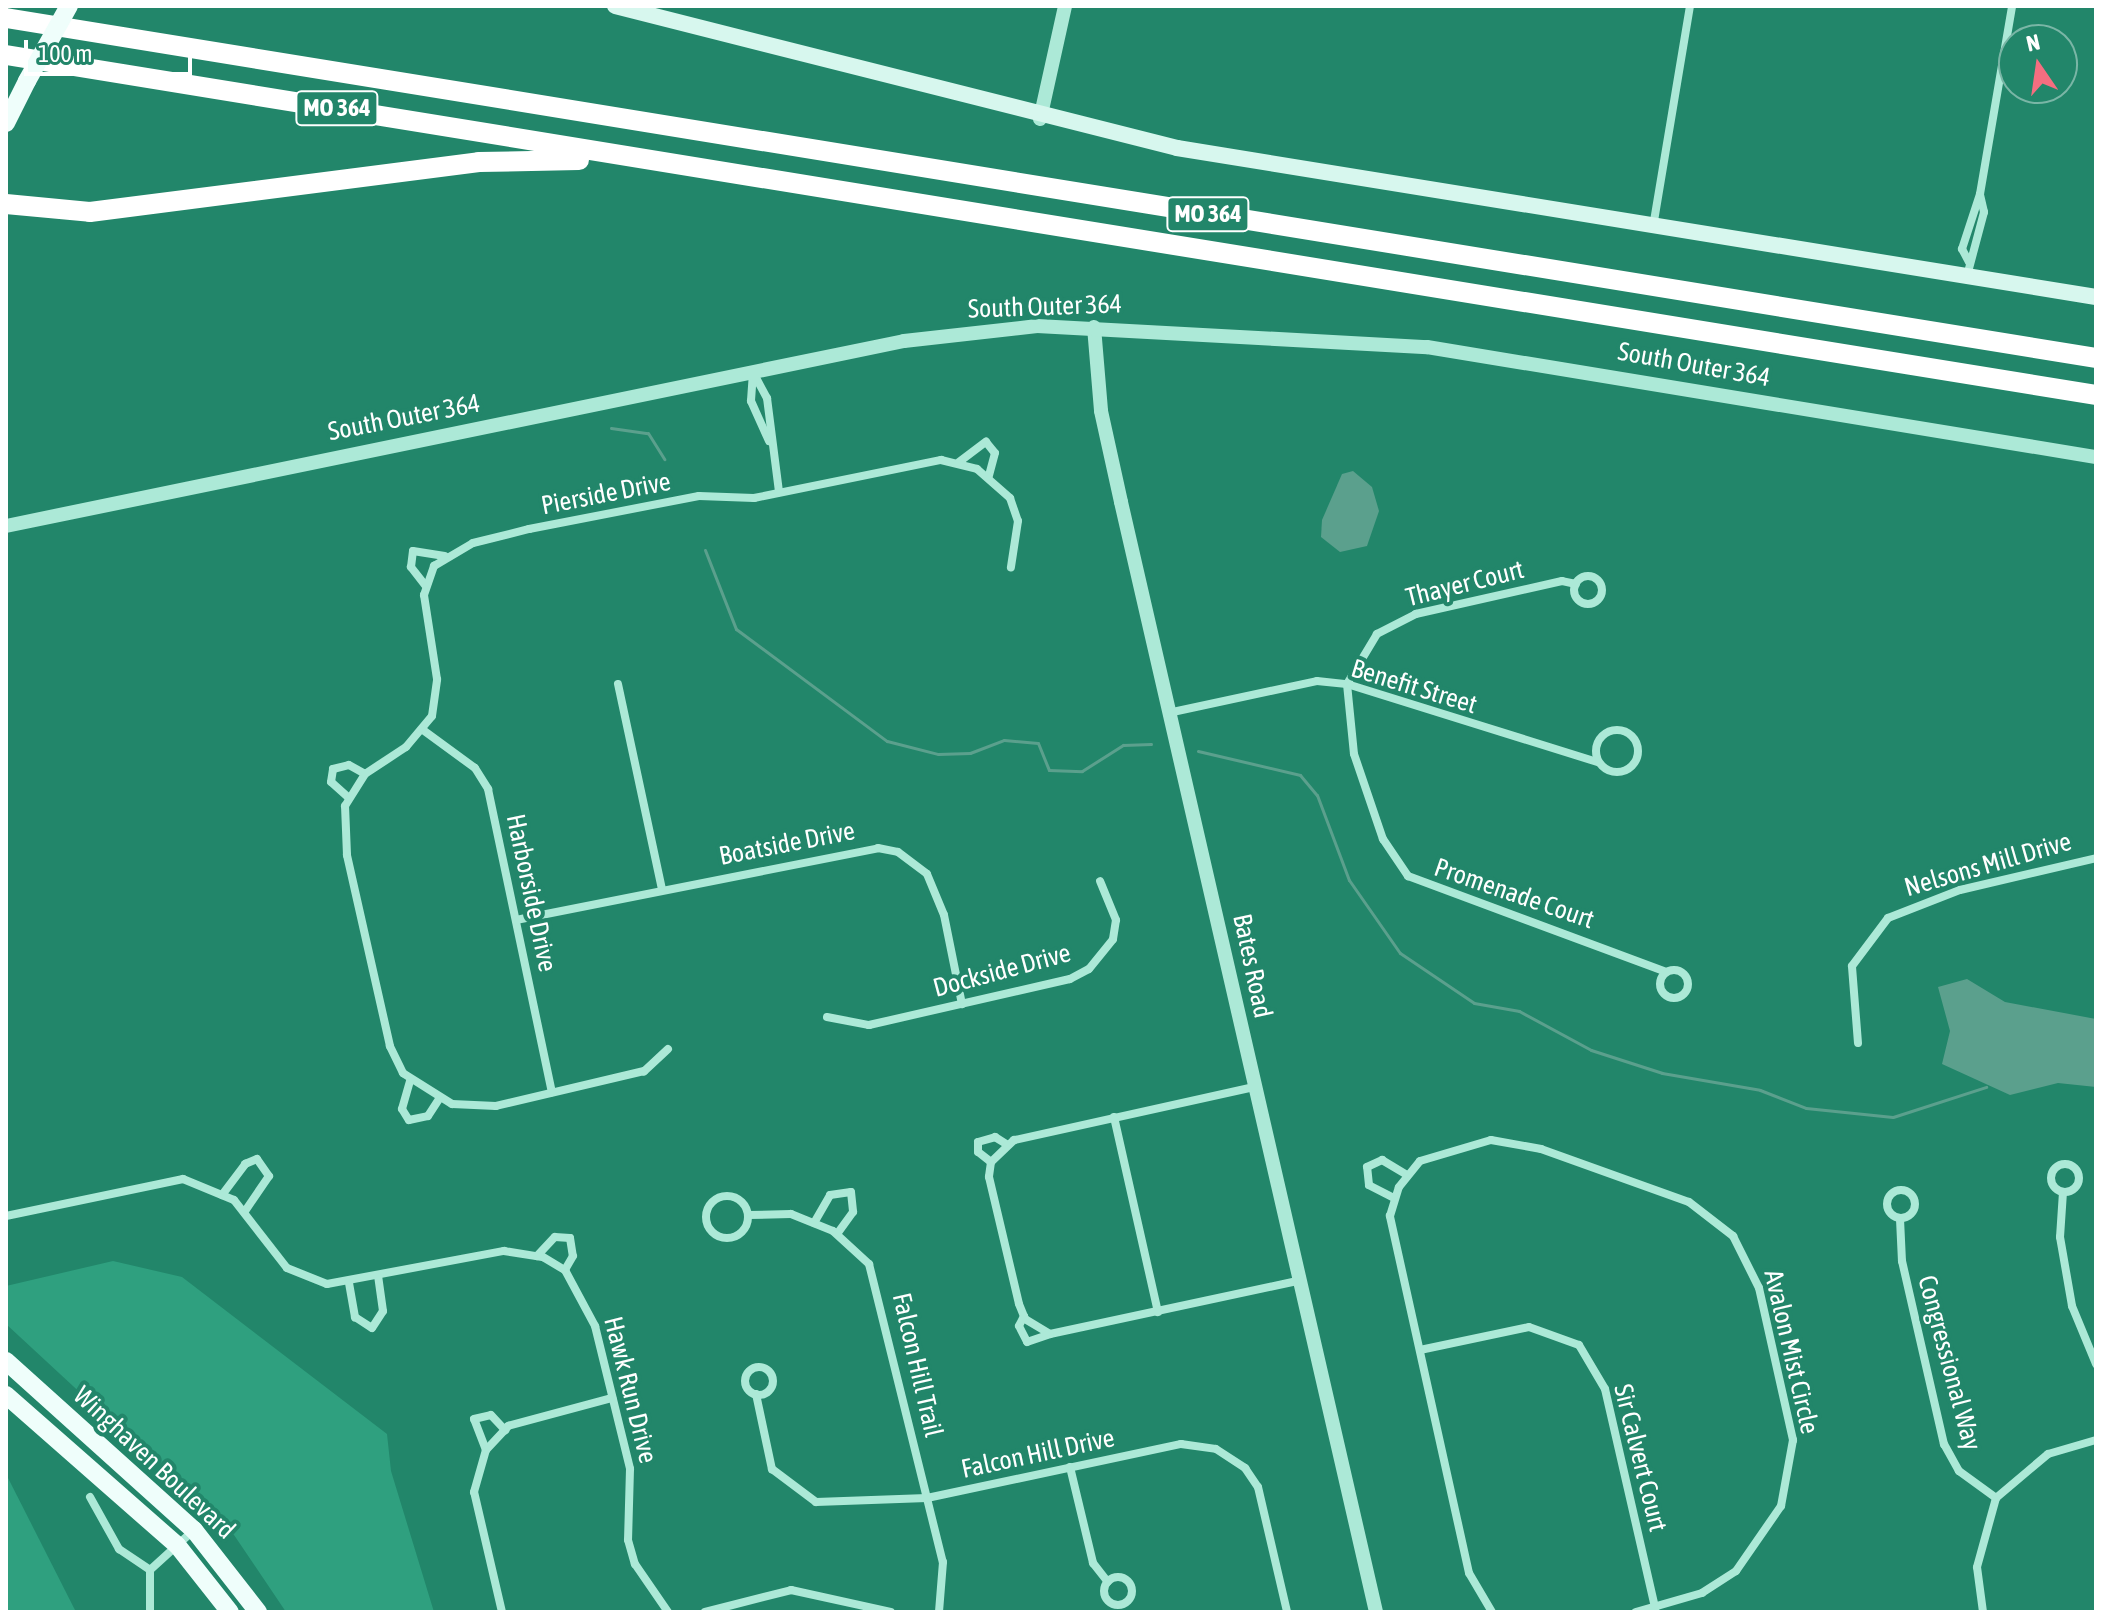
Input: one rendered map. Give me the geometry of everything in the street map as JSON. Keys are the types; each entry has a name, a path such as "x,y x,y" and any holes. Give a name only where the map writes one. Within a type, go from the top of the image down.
{"highway":[{"path":"6,7 124,35"},
{"name":"MO 364","path":"6,18 2096,358"},
{"name":"MO 364","path":"6,55 2096,395"},
{"path":"6,204 90,212 504,160 667,162"}],"main road":[{"path":"6,123 69,6"},
{"path":"615,6 1040,119 1653,227 1968,269 2096,297"},
{"name":"Winghaven Boulevard","path":"6,1361 194,1530 258,1612"},
{"name":"Winghaven Boulevard","path":"6,1395 177,1545 230,1612"}],"street":[{"path":"1040,119 1065,6"},
{"path":"1653,227 1690,6"},
{"path":"1968,269 1962,249 1980,194 2012,6"},
{"path":"1968,269 1984,212 1980,194"},
{"name":"South Outer 364","path":"6,526 753,372 981,330 1094,327 1427,347 2090,456"},
{"name":"Bates Road","path":"1094,327 1101,411 1376,1612"},
{"path":"753,372 767,398 769,441 779,492"},
{"path":"753,372 751,401 769,441"},
{"name":"Pierside Drive","path":"423,730 436,699 425,585 411,567 413,551 445,556 500,536 699,496 779,492 959,462 986,442 995,453 989,476"},
{"path":"2090,456 2096,467"},
{"path":"959,462 989,476 1015,508 1011,567"},
{"path":"425,585 445,556"},
{"name":"Thayer Court","path":"1347,684 1377,634 1403,618 1562,581 1576,584"},
{"name":"Benefit Street","path":"1168,713 1317,681 1347,684 1598,762 1609,771 1630,768 1638,757 1634,738 1622,730 1603,735 1598,762"},
{"path":"618,684 662,889"},
{"name":"Promenade Court","path":"1347,684 1354,754 1383,839 1408,876 1666,972"},
{"path":"423,730 365,774 349,798 347,855 390,1046 410,1081 439,1099 474,1107 644,1071 668,1049"},
{"name":"Harborside Drive","path":"423,730 475,768 488,789 552,1092"},
{"path":"349,798 331,782 333,769 349,765 365,774"},
{"name":"Boatside Drive","path":"516,920 857,848 898,852 927,874 936,894 962,1004"},
{"name":"Nelsons Mill Drive","path":"1858,1043 1852,966 1888,918 1960,890 2096,858"},
{"name":"Dockside Drive","path":"827,1017 869,1025 962,1004 1089,969 1116,929 1100,881"},
{"path":"410,1081 402,1109 409,1120 428,1116 439,1099"},
{"path":"1254,1087 1006,1144 991,1162 989,1177 1024,1316 1019,1326 1027,1342 1050,1334 1298,1281"},
{"path":"1114,1117 1158,1312"},
{"path":"991,1162 978,1152 978,1142 995,1137 1006,1144"},
{"name":"Avalon Mist Circle","path":"1483,1604 1391,1225 1394,1198 1407,1175 1431,1156 1479,1141 1541,1149 1689,1202 1745,1253 1793,1440 1789,1484 1771,1528 1736,1571 1702,1593 1636,1612"},
{"path":"222,1195 245,1164 257,1159 269,1176 245,1211"},
{"path":"1394,1198 1369,1185 1365,1169 1382,1160 1407,1175"},
{"path":"6,1216 162,1180 192,1181 222,1195 245,1211 287,1268 327,1284 349,1283 504,1251 537,1256 565,1270"},
{"path":"814,1223 830,1195 851,1192 853,1212 837,1234"},
{"path":"2063,1192 2060,1237 2072,1306 2096,1364"},
{"name":"Falcon Hill Trail","path":"748,1215 742,1232 730,1239 710,1232 705,1219 714,1200 727,1196 748,1215 791,1214 837,1234 869,1264 882,1298 943,1562 939,1612"},
{"name":"Congressional Way","path":"1900,1219 1902,1261 1944,1444 1959,1471 1996,1498"},
{"name":"Hawk Run Drive","path":"537,1256 555,1237 570,1238 573,1256 565,1270 595,1326 631,1481 628,1540 635,1564 668,1612"},
{"path":"349,1283 355,1317 372,1328 383,1311 378,1277"},
{"path":"1024,1316 1050,1334"},
{"name":"Sir Calvert Court","path":"1420,1350 1529,1327 1579,1345 1605,1389 1655,1608"},
{"name":"Falcon Hill Drive","path":"756,1394 762,1448 792,1491 816,1502 867,1505 927,1498 1181,1444 1230,1456 1258,1487 1287,1612"},
{"path":"502,1612 474,1492 486,1450 505,1430 612,1398"},
{"path":"486,1450 474,1419 491,1415 505,1430"},
{"path":"1982,1608 1981,1539 1996,1498 2048,1454 2096,1440"},
{"path":"1070,1467 1088,1550 1108,1582"},
{"path":"90,1497 119,1549 150,1570"},
{"path":"150,1612 150,1570 194,1530"},
{"path":"705,1612 791,1590 891,1612"},
{"path":"1474,1612 1483,1604 1492,1612"}],"green space":[{"path":"113,1261 182,1277 387,1434 391,1471 434,1612 286,1612 234,1535 6,1324 6,1286"},
{"path":"6,1474 76,1612 6,1612"}],"water":[{"path":"1353,471 1372,487 1379,511 1367,546 1340,552 1321,537 1322,520 1342,474"},
{"path":"1967,979 2005,1002 2096,1019 2096,1087 2058,1083 2010,1095 1942,1064 1950,1031 1938,987"}],"waterway":[{"path":"611,428 648,433 664,459"},
{"path":"705,550 736,629 887,741 938,754 970,753 1004,740 1038,743 1049,770 1082,771 1123,745 1151,744"},
{"path":"1198,751 1300,775 1317,795 1349,880 1400,953 1474,1003 1519,1011 1591,1050 1662,1073 1760,1090 1806,1108 1893,1117 1986,1087"}]}
